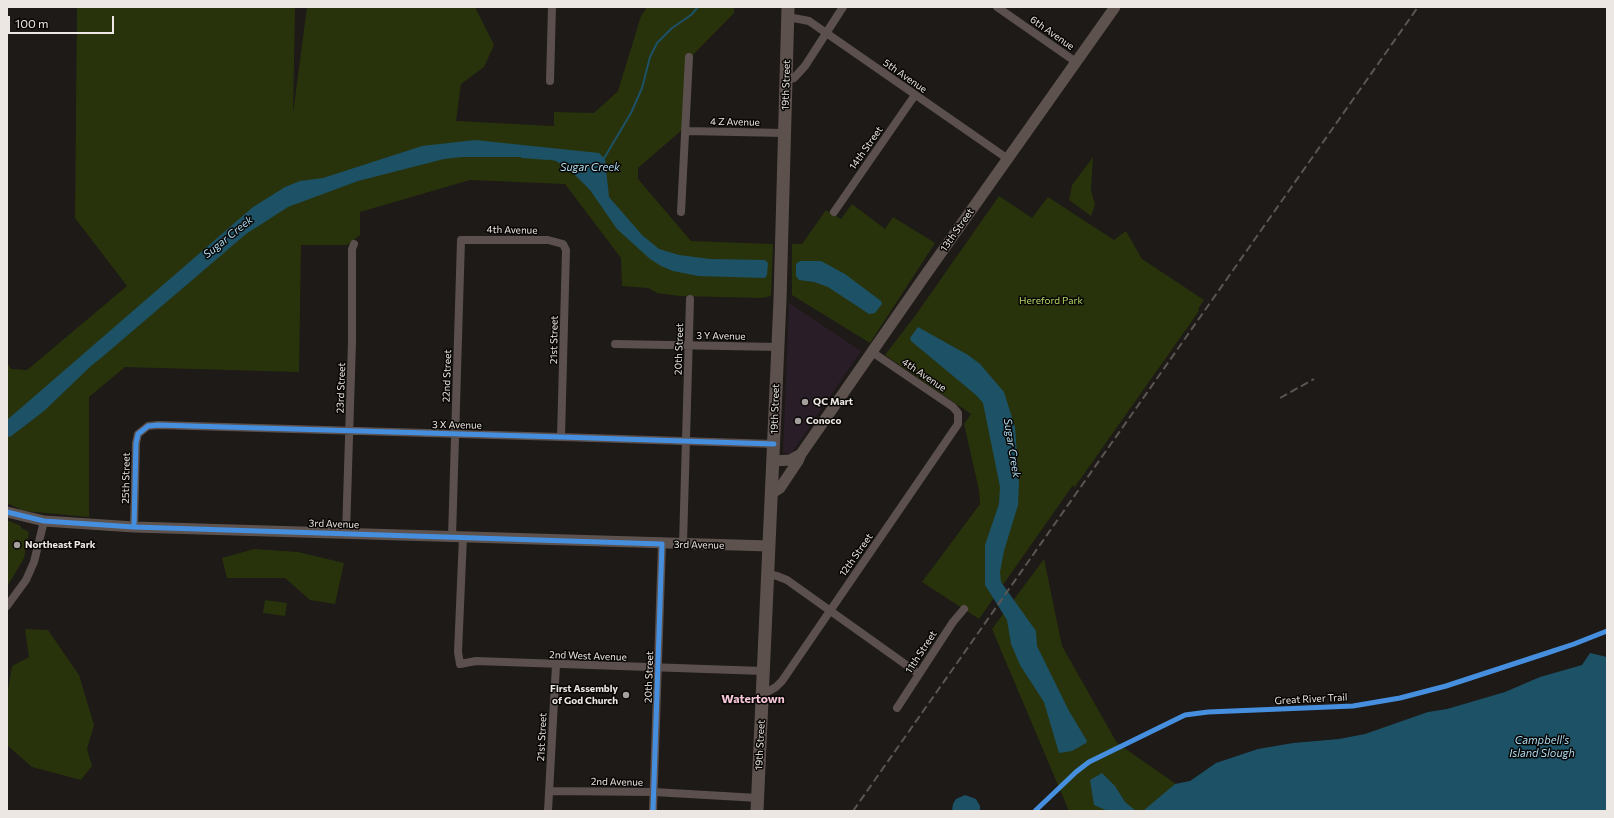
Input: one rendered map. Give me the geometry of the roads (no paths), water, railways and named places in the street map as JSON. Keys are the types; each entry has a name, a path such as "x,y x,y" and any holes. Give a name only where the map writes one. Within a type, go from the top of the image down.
{"main road":[{"name":"19th Street","path":"757,805 778,347 788,12"}],"street":[{"path":"550,81 552,7"},
{"path":"786,80 797,76 843,7"},
{"name":"6th Avenue","path":"997,7 1076,62"},
{"name":"13th Street","path":"772,493 780,488 801,454 872,352 1115,7"},
{"name":"5th Avenue","path":"788,12 809,21 826,32 1008,159"},
{"path":"682,212 689,57"},
{"name":"14th Street","path":"834,212 915,95"},
{"name":"4 Z Avenue","path":"686,131 784,133"},
{"name":"4th Avenue","path":"461,240 548,240 563,244"},
{"name":"22nd Street","path":"452,537 461,240"},
{"name":"23rd Street","path":"346,533 352,342 352,249 354,244"},
{"name":"21st Street","path":"561,437 566,250 563,244"},
{"name":"20th Street","path":"683,544 690,300"},
{"name":"3 Y Avenue","path":"615,344 778,347"},
{"name":"4th Avenue","path":"872,352 953,407 958,413 959,420"},
{"name":"12th Street","path":"762,695 776,687 782,681 954,431 959,420"},
{"name":"3 X Avenue","path":"140,431 148,426 158,425 774,444"},
{"name":"25th Street","path":"134,528 136,443 140,431"},
{"path":"773,460 790,460 801,454"},
{"name":"3rd Avenue","path":"7,512 44,521 134,528 769,546"},
{"path":"7,606 26,580 34,562 44,521"},
{"name":"2nd West Avenue","path":"463,538 458,652 460,664 476,661 556,665 763,671"},
{"name":"20th Street","path":"653,811 662,544"},
{"path":"768,574 785,579 919,674"},
{"name":"11th Street","path":"897,708 953,622 964,609"},
{"name":"21st Street","path":"548,811 556,665"},
{"name":"2nd Avenue","path":"549,791 654,792 757,805"}],"water":[{"name":"Sugar Creek","path":"475,140 599,153 605,159 609,197 642,235 659,249 679,255 710,259 765,260 768,263 767,275 765,278 698,276 673,271 661,266 650,259 617,229 590,190 570,170 556,161 537,157 462,157 444,159 358,181 288,207 246,234 92,365 44,411 10,437 7,436 7,420 253,207 285,187 300,181 323,178 422,146"},
{"path":"800,261 821,261 845,274 881,301 882,304 875,313 869,314 828,287 814,282 799,280 796,276 796,264"},
{"name":"Sugar Creek","path":"918,327 968,355 980,364 1004,392 1015,427 1019,483 1018,505 1004,551 1000,572 1001,582 1036,631 1037,646 1069,711 1087,741 1072,751 1059,753 1044,702 1020,665 1011,644 1007,620 985,585 985,545 999,504 1000,487 983,403 976,395 911,341 910,338"},
{"name":"Campbell's Island Slough","path":"1590,653 1607,657 1607,811 1143,811 1175,784 1190,781 1216,763 1258,749 1293,743 1339,739 1365,734 1428,712 1447,709 1505,692 1540,677 1582,665"},
{"path":"1102,773 1115,786 1125,802 1136,811 1108,811 1094,805 1090,780"},
{"path":"965,795 976,799 980,806 980,811 952,811 953,804 956,799"}],"waterway":[{"path":"603,160 631,113 642,88 650,57 657,43 672,28 691,15 698,7"},
{"name":"Sugar Creek","path":"522,157 548,159"}],"railway":[{"path":"853,811 1418,7"},
{"path":"1280,398 1314,379"}],"place":[{"name":"QC Mart","path":"805,402"},
{"name":"Conoco","path":"798,421"},
{"name":"Northeast Park","path":"17,545"},
{"name":"First Assembly of God Church","path":"626,695"}],"district":[{"name":"Watertown","path":"753,699"}],"park label":[{"name":"Hereford Park","path":"1051,301"}]}
